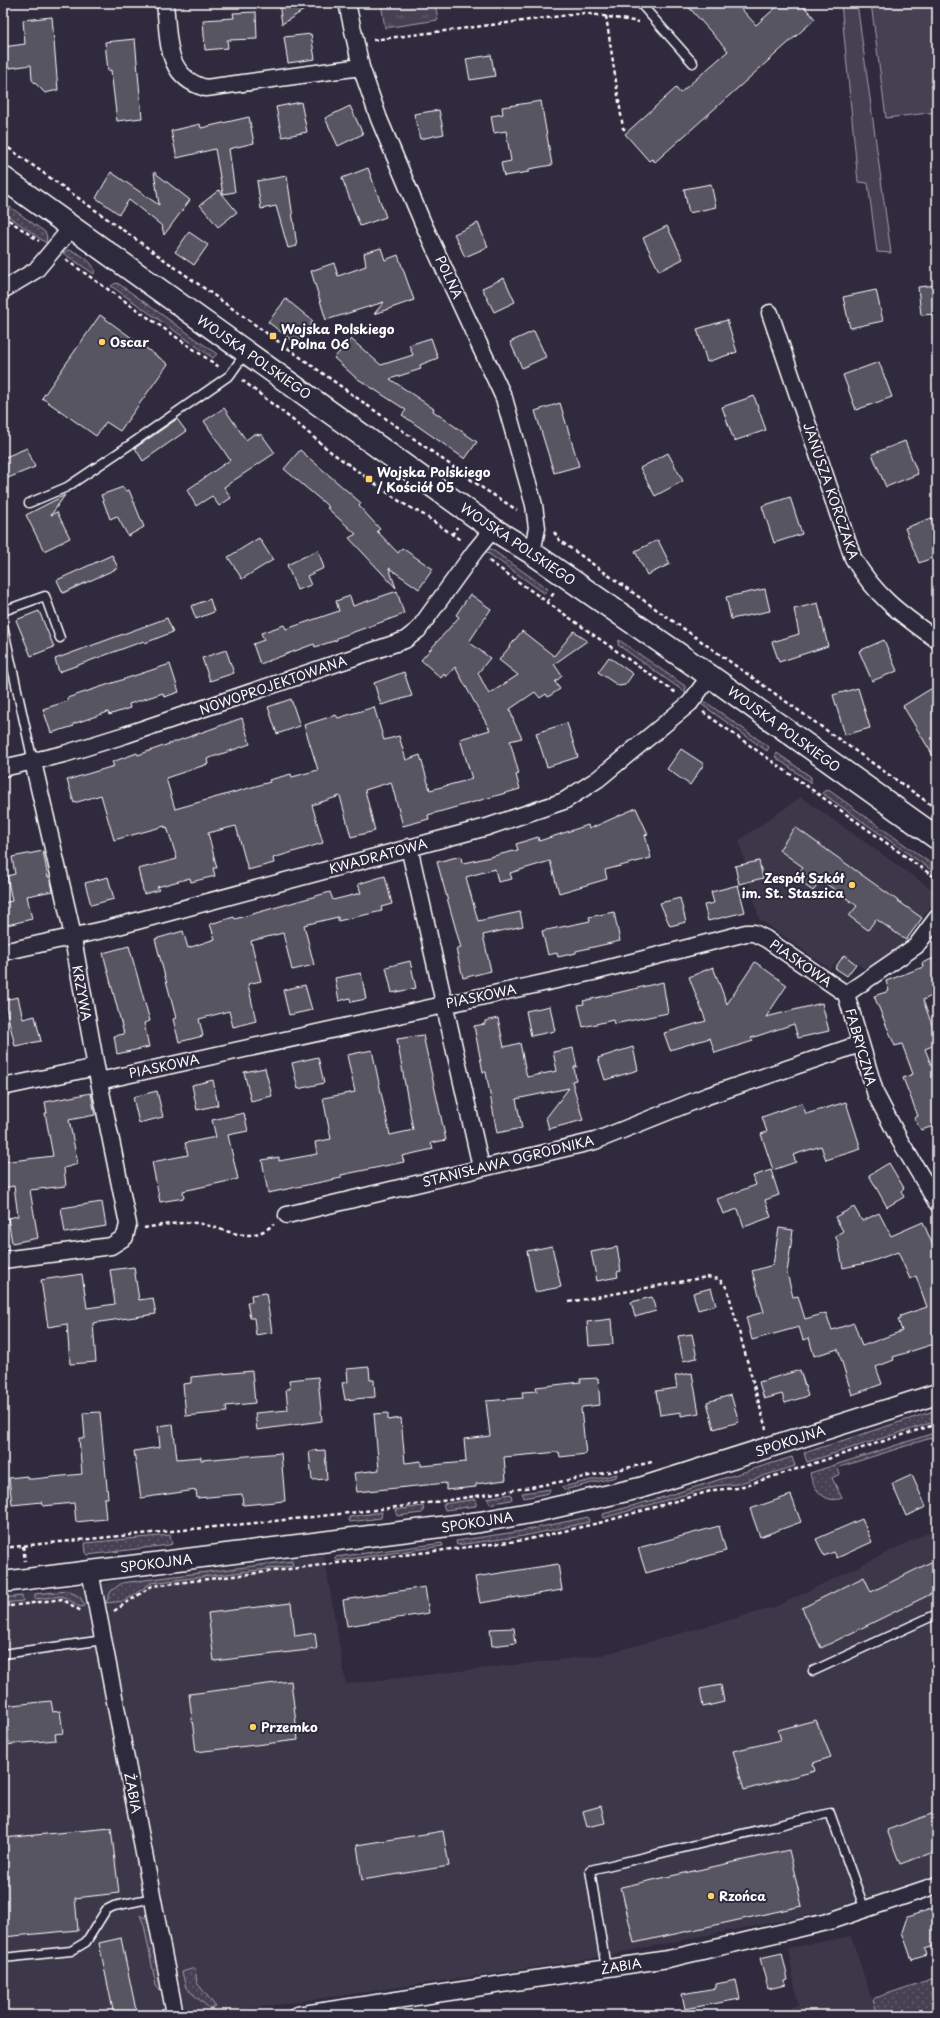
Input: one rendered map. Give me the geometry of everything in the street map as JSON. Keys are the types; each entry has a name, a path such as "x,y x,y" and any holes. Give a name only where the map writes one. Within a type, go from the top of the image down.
{"main road":[{"name":"WOJSKA POLSKIEGO","path":"3,178 493,529 532,553 710,676 937,838"}],"street":[{"path":"165,3 171,56 180,73 194,85 206,88 361,67"},
{"name":"POLNA","path":"347,3 361,67 379,119 403,176 504,398 536,514 537,528 532,553"},
{"path":"3,290 36,270 72,227"},
{"name":"JANUSZA KORCZAKA","path":"770,313 853,558 869,582 887,603 937,640"},
{"name":"NOWOPROJEKTOWANA","path":"3,768 33,762 125,736 405,640 418,630 475,550 493,529"},
{"name":"KWADRATOWA","path":"3,952 107,930 487,827 573,797 598,779 690,703 710,676"},
{"name":"KRZYWA","path":"33,762 72,937 97,1074 127,1214 128,1230"},
{"path":"409,847 481,1167"},
{"name":"FABRYCZNA","path":"937,918 916,946 846,994 872,1084 882,1108 937,1203"},
{"name":"PIASKOWA","path":"3,1087 97,1074 445,1004 593,972 740,934 754,933 766,939 846,994"},
{"name":"STANISŁAWA OGRODNIKA","path":"287,1215 481,1167 595,1141 707,1096 860,1044"},
{"path":"3,1260 111,1246 120,1242 125,1237 128,1230"},
{"name":"SPOKOJNA","path":"3,1582 480,1522 535,1512 640,1488 769,1438 937,1394"},
{"name":"ŻABIA","path":"90,1571 175,2015"},
{"name":"ŻABIA","path":"297,2015 668,1959 788,1932 865,1910 937,1885"}],"lane":[{"path":"640,3 693,63"},
{"path":"29,503 67,487 231,374 247,352"},
{"path":"3,611 45,596 60,638"},
{"name":"KRZYWA","path":"3,626 33,762"},
{"path":"813,1671 937,1614"},
{"path":"3,1654 104,1640"},
{"path":"606,1968 590,1870 830,1813 865,1910"},
{"path":"3,1958 71,1951 86,1942 106,1910 114,1906 153,1898"}],"path":[{"path":"367,41 585,13 661,27"},
{"path":"606,16 623,128 626,131"},
{"path":"3,144 484,489 517,510 527,510 548,520 559,540 937,809"},
{"path":"3,154 8,148"},
{"path":"3,216 231,374 299,425 331,452 402,503 424,515 475,550 937,879"},
{"path":"128,1230 168,1224 196,1224 245,1236 257,1234 269,1228 287,1215"},
{"path":"569,1302 707,1277 719,1279 727,1288 769,1438"},
{"path":"769,1438 773,1427"},
{"path":"759,1431 769,1438"},
{"path":"3,1548 308,1519 514,1491 592,1477 656,1462"}],"shaded area":[{"path":"801,797 937,893 937,897 906,941 865,969 843,954 830,969 759,919 739,840"},
{"path":"937,1528 937,1876 850,1907 573,1962 206,2015 3,2015 3,1596 324,1555 346,1684 601,1655 773,1608"},
{"path":"851,1936 877,2015 762,2015 798,2005 788,1948"}],"green space":[{"path":"381,3 435,3 438,20 385,28"},
{"path":"841,3 857,3 891,253 877,252 868,183 858,182"},
{"path":"871,3 937,3 937,112 886,118"},
{"path":"10,207 45,232 47,237 46,243 3,212"},
{"path":"68,250 81,255 90,262 93,266 94,274 63,253"},
{"path":"116,283 217,354 213,358 111,286"},
{"path":"491,549 548,589 544,593 485,551"},
{"path":"619,640 685,686 686,693 618,645"},
{"path":"707,703 769,747 767,751 701,704"},
{"path":"777,753 811,777 811,783 775,757"},
{"path":"826,790 830,791 937,868 937,874 822,793"},
{"path":"937,1410 937,1421 807,1462 804,1453"},
{"path":"937,1432 937,1436 840,1467 838,1469 840,1474 832,1478 842,1498 836,1500 830,1499 820,1494 811,1479 810,1473"},
{"path":"792,1457 795,1466 737,1484 715,1486 604,1518 603,1514"},
{"path":"617,1474 616,1477 564,1490 562,1487"},
{"path":"550,1489 549,1493 524,1498 522,1493"},
{"path":"511,1494 512,1499 510,1500 490,1504 487,1498"},
{"path":"476,1499 476,1506 445,1510 443,1504"},
{"path":"423,1506 424,1511 422,1513 397,1516 395,1510"},
{"path":"382,1512 381,1518 350,1522 349,1520 349,1517"},
{"path":"588,1517 589,1522 524,1536 457,1545 456,1541 522,1531"},
{"path":"170,1535 172,1544 169,1545 88,1555 86,1553 85,1543"},
{"path":"442,1543 443,1546 336,1561 335,1557"},
{"path":"292,1561 293,1566 151,1583 125,1601 106,1603 111,1591 122,1583"},
{"path":"68,1591 80,1597 85,1606 80,1607 63,1596 35,1599 35,1594"},
{"path":"22,1596 23,1601 3,1603 3,1598"},
{"path":"140,1915 146,1918 149,1922 162,1990 156,1986 144,1925"},
{"path":"195,1968 197,1983 216,2007 210,2009 186,1988 182,1972"},
{"path":"937,1977 937,2015 877,2015 872,1999"}],"building":[{"path":"279,3 315,3 282,24"},
{"path":"685,3 736,3 756,25 781,3 801,3 815,19 655,162 652,159 649,161 625,134 676,88 680,93 728,51"},
{"path":"256,12 257,39 227,40 228,48 205,50 203,20 234,18 233,13"},
{"path":"52,17 58,90 45,93 32,80 31,65 3,69 3,47 25,44 23,20"},
{"path":"311,34 315,59 288,63 284,37"},
{"path":"135,39 142,118 117,121 111,70 108,71 105,42"},
{"path":"491,55 495,76 470,80 466,59"},
{"path":"541,101 552,165 529,169 529,172 504,176 501,163 511,161 506,131 494,133 491,116 503,114 502,107"},
{"path":"301,102 307,132 282,137 276,107"},
{"path":"350,106 363,134 338,146 325,118"},
{"path":"439,110 444,134 420,139 414,114"},
{"path":"249,117 254,143 229,149 235,192 223,194 215,149 177,158 171,131 200,124 201,128"},
{"path":"368,168 386,217 360,226 342,178"},
{"path":"111,172 159,205 154,172 190,200 164,235 162,226 129,200 119,214 96,198"},
{"path":"287,176 297,246 288,248 276,206 261,209 257,181"},
{"path":"711,184 716,207 689,213 684,189"},
{"path":"219,190 237,212 218,227 200,205"},
{"path":"478,223 488,247 465,257 454,234"},
{"path":"667,226 683,259 659,271 643,238"},
{"path":"189,232 208,245 194,265 175,252"},
{"path":"381,248 385,260 398,255 414,300 374,314 384,302 326,320 311,271 334,263 338,276 366,266 364,253"},
{"path":"504,278 515,302 494,312 482,288"},
{"path":"937,285 937,314 921,315 918,287"},
{"path":"876,290 883,321 850,328 843,297"},
{"path":"286,299 313,321 296,344 268,322"},
{"path":"100,315 168,364 120,431 106,422 96,436 42,398"},
{"path":"727,320 737,352 707,362 697,329"},
{"path":"534,331 546,357 522,368 510,342"},
{"path":"431,338 438,358 420,365 421,369 390,379 434,409 433,411 477,442 465,459 402,415 406,410 355,377 334,358 351,339 381,365 413,355 409,345"},
{"path":"879,362 892,397 856,410 843,375"},
{"path":"754,396 766,430 734,441 722,407"},
{"path":"560,403 579,466 554,473 535,411"},
{"path":"224,408 246,440 254,434 262,435 275,453 224,487 231,498 219,506 212,496 196,506 187,490 230,460 204,421"},
{"path":"177,419 186,431 143,461 135,448"},
{"path":"905,441 918,474 886,487 872,454"},
{"path":"27,448 35,467 3,480 3,458"},
{"path":"300,450 361,503 359,506 380,529 377,531 398,553 402,548 433,569 419,589 389,568 396,588 349,538 356,534 327,508 329,507 284,469"},
{"path":"668,453 683,481 655,496 640,468"},
{"path":"123,487 125,491 129,490 144,527 128,536 117,516 110,519 101,495"},
{"path":"65,495 51,515 57,512 70,538 44,551 26,515"},
{"path":"790,497 802,534 774,543 762,506"},
{"path":"937,516 937,556 919,563 905,528"},
{"path":"259,538 273,560 242,579 228,557"},
{"path":"658,540 670,564 647,575 635,551"},
{"path":"318,550 324,568 307,576 311,585 297,590 287,565"},
{"path":"112,555 118,568 63,593 57,580"},
{"path":"765,589 770,611 731,619 726,597"},
{"path":"397,591 404,614 337,638 337,640 315,647 314,644 260,664 253,644 264,640 261,633 284,625 286,629 339,611 336,601 350,596 353,606"},
{"path":"470,594 491,609 469,642 490,658 478,673 489,694 518,675 499,660 522,631 554,656 574,631 587,641 554,664 562,676 555,682 560,689 548,697 546,694 540,698 535,692 510,709 514,722 522,738 510,741 519,774 516,775 520,789 428,815 429,819 403,826 391,782 365,790 375,831 351,837 340,796 312,805 323,843 273,858 274,863 248,870 236,826 208,833 217,868 213,868 215,876 191,882 190,878 157,887 159,890 144,894 138,869 177,859 167,827 165,828 165,826 114,840 101,795 74,803 67,780 114,766 112,762 137,753 138,755 242,718 250,744 207,759 208,764 166,778 175,809 270,782 269,780 291,774 292,777 318,770 304,725 336,715 338,718 374,707 384,740 399,736 406,760 420,755 430,790 472,779 460,739 490,730 455,667 446,677 444,674 441,678 421,660 459,617 456,615"},
{"path":"210,599 214,612 196,619 191,606"},
{"path":"818,603 828,646 779,662 772,642 799,634 794,609"},
{"path":"39,611 54,647 31,656 16,620"},
{"path":"167,618 173,632 59,672 55,659"},
{"path":"884,640 897,671 872,681 859,651"},
{"path":"226,650 234,673 210,681 202,658"},
{"path":"609,657 633,674 625,685 619,686 598,672"},
{"path":"170,664 179,692 164,697 163,693 129,704 130,708 109,715 108,712 73,724 74,726 51,733 43,709 68,701 67,698"},
{"path":"404,672 412,696 381,705 374,683"},
{"path":"937,685 937,762 903,706"},
{"path":"858,688 870,728 845,735 833,695"},
{"path":"291,699 300,726 277,734 268,707"},
{"path":"567,723 578,757 547,767 536,733"},
{"path":"681,749 704,764 690,785 667,769"},
{"path":"636,808 648,834 645,835 651,858 605,870 607,879 559,893 550,861 510,873 512,879 498,882 495,869 466,877 478,921 520,912 523,926 483,935 491,971 463,978 456,949 461,948 437,862 461,856 462,863 469,862 518,850 516,844 538,837 539,841 588,825 589,829"},
{"name":"Zespół Szkół im. St. Staszica","path":"795,827 922,918 906,940 876,919 868,930 849,916 857,906 821,880 813,891 795,878 803,867 779,850"},
{"path":"43,851 48,877 50,877 53,891 27,896 32,919 3,926 3,903 12,901 7,876 15,874 12,857"},
{"path":"759,861 763,878 739,884 735,866"},
{"path":"385,876 392,904 381,907 382,911 338,921 338,917 304,925 314,965 292,970 283,933 251,941 261,981 248,984 256,1021 233,1027 229,1011 199,1019 203,1036 179,1042 173,1019 176,1018 155,939 183,931 188,948 215,939 210,924 234,917 235,919 330,892 333,900 361,893 358,884"},
{"path":"108,877 114,899 91,905 85,883"},
{"path":"738,885 745,912 708,921 704,905 714,903 711,892"},
{"path":"680,898 686,922 670,926 660,903"},
{"path":"614,912 620,941 576,951 576,953 558,957 557,953 548,955 542,931 590,921 589,917"},
{"path":"129,946 150,1021 144,1023 149,1047 117,1054 114,1036 124,1034 103,953"},
{"path":"844,955 856,964 847,976 835,968"},
{"path":"937,957 937,1002 934,1002 932,996 923,1000 937,1039 937,1044 925,1049 937,1079 937,1125 921,1130 914,1118 918,1116 903,1078 913,1074 902,1044 895,1046 874,996 889,991 886,981 923,967 922,963"},
{"path":"410,961 416,988 392,993 386,967"},
{"path":"755,962 787,985 766,1017 822,1003 829,1031 798,1038 794,1024 751,1038 753,1041 715,1053 710,1038 670,1050 664,1033 706,1021 689,977 713,967 727,1004"},
{"path":"361,973 366,999 351,1002 350,998 339,1001 335,978"},
{"path":"663,982 668,1013 614,1024 613,1020 583,1027 578,1005 584,1004 583,1001"},
{"path":"305,985 312,1010 289,1015 283,990"},
{"path":"18,997 23,1019 35,1016 41,1041 15,1046 4,1000"},
{"path":"550,1006 555,1031 531,1036 526,1011"},
{"path":"498,1018 504,1047 520,1043 527,1077 557,1071 553,1052 573,1048 577,1067 574,1067 576,1080 572,1081 583,1120 549,1129 546,1118 569,1088 516,1099 522,1128 497,1133 486,1072 483,1072 474,1026 485,1024 485,1021"},
{"path":"423,1035 446,1140 431,1143 433,1149 402,1156 404,1162 341,1175 341,1178 268,1193 262,1160 279,1157 279,1161 317,1154 315,1142 331,1139 323,1098 355,1092 347,1055 372,1050 390,1135 413,1130 397,1039"},
{"path":"633,1047 638,1070 605,1080 598,1058"},
{"path":"318,1057 324,1083 298,1089 292,1063"},
{"path":"265,1068 272,1096 251,1101 244,1072"},
{"path":"213,1080 218,1105 197,1110 192,1085"},
{"path":"157,1091 163,1117 139,1123 133,1097"},
{"path":"91,1093 95,1115 69,1120 78,1164 64,1168 66,1186 30,1190 38,1238 12,1243 8,1218 18,1216 14,1186 3,1188 3,1162 53,1156 45,1113 47,1113 45,1102"},
{"path":"846,1102 861,1149 826,1160 821,1146 793,1155 796,1162 773,1170 761,1134 767,1132 762,1117 802,1103 806,1114"},
{"path":"244,1113 248,1131 228,1135 238,1179 183,1191 184,1198 160,1202 152,1162 188,1155 185,1143 216,1137 212,1120"},
{"path":"889,1163 904,1188 901,1191 904,1197 887,1207 869,1175"},
{"path":"771,1170 779,1195 765,1200 771,1217 744,1227 738,1209 723,1214 717,1199 756,1185 753,1176"},
{"path":"102,1202 106,1226 65,1233 61,1208"},
{"path":"854,1207 862,1221 879,1213 891,1236 923,1222 937,1255 937,1330 935,1330 937,1343 893,1357 894,1360 876,1367 882,1384 852,1395 838,1349 814,1356 809,1338 803,1340 799,1327 752,1340 746,1317 764,1312 752,1271 773,1265 779,1228 793,1230 787,1273 793,1297 798,1296 805,1319 826,1313 832,1330 854,1323 862,1346 902,1331 898,1319 901,1318 900,1316 927,1307 916,1276 910,1279 898,1252 870,1262 843,1268 838,1242 835,1236 843,1231 835,1217"},
{"path":"552,1246 561,1287 535,1292 527,1251"},
{"path":"617,1247 621,1271 617,1272 618,1277 597,1281 591,1252"},
{"path":"134,1267 139,1300 153,1298 156,1314 93,1323 96,1362 70,1364 67,1324 48,1327 41,1280 82,1274 87,1308 115,1304 110,1270"},
{"path":"711,1288 716,1305 698,1310 693,1293"},
{"path":"266,1293 272,1332 256,1335 254,1318 250,1318 247,1302 252,1302 251,1295"},
{"path":"652,1297 656,1311 635,1317 631,1302"},
{"path":"611,1319 613,1344 589,1346 587,1322"},
{"path":"692,1334 697,1358 683,1361 678,1336"},
{"path":"369,1367 370,1380 374,1380 375,1397 345,1400 342,1383 348,1382 347,1369"},
{"path":"800,1370 808,1396 785,1403 782,1394 764,1399 759,1382"},
{"path":"252,1371 255,1403 226,1406 227,1412 186,1416 183,1384 191,1383 191,1377"},
{"path":"692,1373 699,1413 681,1416 681,1412 660,1415 656,1391 677,1388 675,1376"},
{"path":"318,1377 322,1421 257,1430 255,1413 288,1410 286,1389 290,1389 289,1380"},
{"path":"598,1378 600,1405 582,1407 581,1409 586,1454 560,1457 559,1452 504,1457 506,1480 476,1484 476,1487 446,1490 446,1483 357,1492 354,1473 379,1470 374,1414 388,1413 388,1420 401,1418 405,1463 421,1461 421,1466 466,1462 464,1439 490,1436 486,1401 523,1398 522,1392 537,1391 536,1387 581,1382 580,1379"},
{"path":"731,1395 739,1422 714,1429 707,1402"},
{"path":"100,1412 108,1498 104,1498 106,1519 76,1522 74,1503 43,1506 42,1502 12,1505 9,1478 27,1476 27,1479 33,1479 82,1474 79,1438 85,1438 83,1413"},
{"path":"173,1424 177,1459 201,1457 201,1460 281,1453 285,1501 243,1505 242,1494 197,1498 196,1490 141,1498 134,1451 160,1447 158,1426"},
{"path":"325,1450 327,1479 312,1480 309,1451"},
{"path":"912,1475 926,1507 906,1516 892,1484"},
{"path":"791,1495 801,1522 760,1537 750,1509"},
{"path":"862,1519 872,1542 837,1558 834,1552 824,1556 816,1539"},
{"path":"719,1526 726,1551 646,1573 638,1548"},
{"path":"937,1559 937,1591 821,1648 802,1608 864,1577 871,1592"},
{"path":"558,1564 562,1590 480,1603 475,1577"},
{"path":"425,1587 429,1613 347,1626 343,1600"},
{"path":"291,1603 295,1636 315,1633 317,1649 214,1661 208,1613"},
{"path":"514,1628 516,1643 492,1646 490,1629"},
{"path":"291,1681 298,1740 196,1752 189,1694"},
{"path":"721,1685 724,1702 703,1707 700,1689"},
{"path":"51,1701 53,1712 60,1711 63,1733 55,1734 56,1740 3,1745 3,1706"},
{"path":"816,1720 831,1757 813,1763 815,1771 744,1790 733,1751 781,1740 778,1730"},
{"path":"601,1806 605,1823 587,1827 583,1811"},
{"path":"937,1812 937,1851 900,1864 887,1830"},
{"path":"111,1828 119,1893 75,1898 78,1930 3,1937 3,1838"},
{"path":"443,1831 449,1866 362,1880 357,1845"},
{"name":"Rzońca","path":"789,1850 802,1906 634,1943 621,1887"},
{"path":"937,1907 937,1945 925,1949 927,1955 912,1960 902,1932 907,1917"},
{"path":"121,1938 137,2015 114,2015 99,1943"},
{"path":"782,1953 788,1980 785,1981 786,1985 768,1989 760,1958"},
{"path":"736,1980 740,1999 685,2009 682,1994 716,1988 716,1984"}],"place":[{"name":"Wojska Polskiego / Polna 06","path":"273,336"},
{"name":"Oscar","path":"102,342"},
{"name":"Wojska Polskiego / Kościół 05","path":"369,479"},
{"name":"Zespół Szkół im. St. Staszica","path":"852,885"},
{"name":"Przemko","path":"253,1727"},
{"name":"Rzońca","path":"711,1896"}]}
